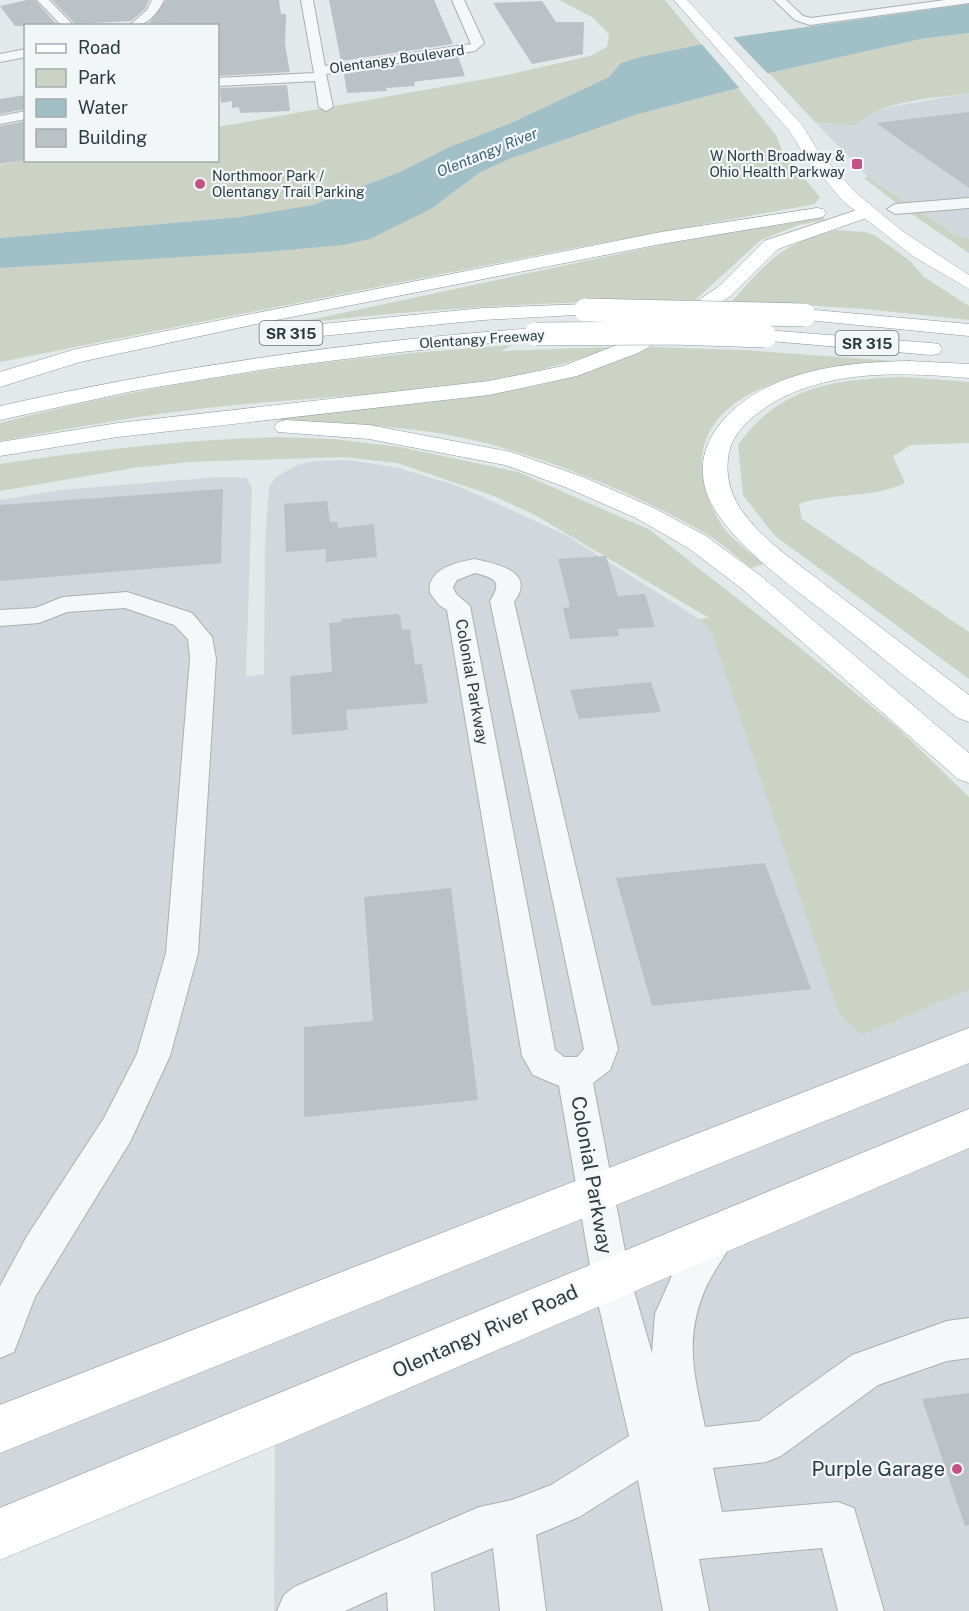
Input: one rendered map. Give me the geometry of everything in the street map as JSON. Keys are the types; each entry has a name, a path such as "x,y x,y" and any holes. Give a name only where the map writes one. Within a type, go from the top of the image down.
{"main road":[{"path":"680,0 792,123 808,151 823,169 873,204 969,283"},
{"path":"792,123 829,148"},
{"path":"0,448 118,430 489,388 569,371 612,356 687,316 724,291 771,245 873,204"},
{"path":"0,380 26,370 88,354 661,238 873,204 895,209 916,225"},
{"name":"Olentangy Freeway","path":"0,386 127,358 256,337 419,319 586,310 804,315 969,330"},
{"name":"Olentangy Freeway","path":"0,413 138,382 264,361 418,343 536,334 673,333 765,336 969,354"},
{"path":"969,371 888,368 809,380 769,395 745,412 721,439 715,467 716,483 723,500 746,532 764,549 969,711"},
{"path":"183,424 369,432 511,459 645,513 697,542 751,582 969,771"},
{"path":"0,1429 969,1044"},
{"name":"Olentangy River Road","path":"0,1534 308,1407 610,1277 969,1128"}],"street":[{"path":"43,0 67,24"},
{"path":"137,24 152,12 158,0"},
{"path":"307,0 326,107"},
{"name":"Olentangy Boulevard","path":"219,82 320,74 478,46 477,39 458,0"},
{"path":"780,0 799,18 810,22 969,0"},
{"path":"877,0 889,10"},
{"path":"0,58 24,53"},
{"path":"0,120 24,115"},
{"path":"895,209 969,203"},
{"name":"Colonial Parkway","path":"462,567 495,569 504,575 509,583 509,592 502,601 601,1049 599,1057 592,1066 574,1073 550,1068 539,1056 458,606 441,592 443,579 462,567"},
{"path":"0,618 39,615 63,605 127,600 183,619 198,635 203,659 182,953 153,1056 117,1130 40,1249 19,1287 0,1338"},
{"name":"Colonial Parkway","path":"574,1073 610,1277 636,1367 671,1448"},
{"path":"686,1611 689,1537 671,1448 671,1362 675,1314 695,1269 718,1232"},
{"path":"300,1611 310,1603 479,1529 512,1522 564,1502 671,1448 766,1441 866,1369 947,1341 969,1338"},
{"path":"512,1522 522,1611"},
{"path":"689,1537 838,1524 861,1611"},
{"path":"407,1560 411,1611"}],"shaded area":[{"path":"969,93 969,239 952,233 868,177 815,122 855,126 866,115 890,107"},
{"path":"350,460 399,468 458,486 566,535 699,619 712,633 862,1035 969,990 969,1611 274,1611 275,1422 0,1534 0,500 61,490 220,477 247,478 252,488 246,677 264,674 265,544 269,487 276,477 297,465 314,461"}],"green space":[{"path":"559,0 665,0 701,44 621,63 609,77 513,122 447,148 400,172 312,205 240,217 0,238 0,165 24,160 219,162 219,127 502,76 590,56 607,47 609,34 592,17"},
{"path":"969,33 969,93 893,105 866,117 855,126 815,122 769,73 921,39"},
{"path":"738,88 776,135 783,153 820,197 815,204 563,250 0,362 0,268 343,245 431,209 479,173 509,159 635,115"},
{"path":"868,177 952,233 969,239 969,253 907,211 864,178"},
{"path":"823,217 825,220 799,225 761,240 695,300 490,306 286,325 670,243"},
{"path":"835,230 865,232 876,236 909,260 924,277 969,306 969,320 866,309 732,301 767,264 788,248"},
{"path":"512,345 501,351 613,347 565,363 467,384 188,410 0,441 0,423 190,382 318,363"},
{"path":"651,347 743,350 895,361 836,368 804,374 771,384 743,398 720,417 706,441 702,472 707,493 723,527 764,564 751,568 725,546 678,518 610,486 537,458 465,438 431,432 394,427 281,420 279,416 405,405 498,393 576,375"},
{"path":"905,377 969,382 969,443 911,445 893,456 905,483 866,494 825,498 799,504 802,519 969,632 969,679 774,535 743,495 738,445 754,425 772,409 812,389 856,380"},
{"path":"276,437 333,439 400,447 518,472 650,530 804,651 898,728 969,797 969,990 862,1035 839,1013 712,633 699,619 709,618 535,515 494,496 397,463 342,457 189,462 133,468 0,491 0,464 137,446"}],"water":[{"name":"Olentangy River","path":"969,4 969,33 921,39 769,73 738,88 635,115 509,159 479,173 431,209 370,239 343,245 264,252 0,268 0,238 240,217 312,205 400,172 447,148 513,122 609,77 621,63 641,57 736,37"}],"pier":[{"path":"731,35 770,76 741,90 700,42"}],"building":[{"path":"35,0 56,24 15,26 0,6"},
{"path":"52,0 149,0 145,9 131,21 75,24"},
{"path":"166,0 279,0 281,14 286,14 285,45 290,72 219,76 219,24 149,23"},
{"path":"329,0 434,0 453,44 341,61"},
{"path":"542,1 556,22 584,22 583,54 532,64 493,3"},
{"path":"458,56 465,76 419,81 414,82 415,86 386,88 387,91 347,93 344,74"},
{"path":"287,85 290,111 240,113 239,107 232,108 232,101 221,103 220,88"},
{"path":"24,95 24,109 0,114 0,99"},
{"path":"969,112 969,188 876,123"},
{"path":"24,121 24,160 0,164 0,126"},
{"path":"223,489 221,563 0,581 0,505"},
{"path":"327,501 330,522 337,522 338,528 374,524 377,557 326,562 326,549 286,552 284,504"},
{"path":"606,556 618,596 645,594 655,627 617,629 619,636 570,639 563,608 570,607 558,559"},
{"path":"397,614 400,616 402,630 410,629 415,665 422,664 428,703 346,710 348,730 292,735 290,676 332,672 329,623 342,622 341,619"},
{"path":"651,682 661,712 579,719 570,690"},
{"path":"765,863 811,989 652,1006 616,878"},
{"path":"451,888 478,1100 304,1117 304,1027 373,1021 364,897"},
{"name":"Purple Garage","path":"969,1393 969,1525 965,1526 922,1399"}],"place":[{"name":"W North Broadway & Ohio Health Parkway","path":"857,164"},
{"name":"Northmoor Park / Olentangy Trail Parking","path":"200,184"},
{"name":"Purple Garage","path":"957,1469"}]}
